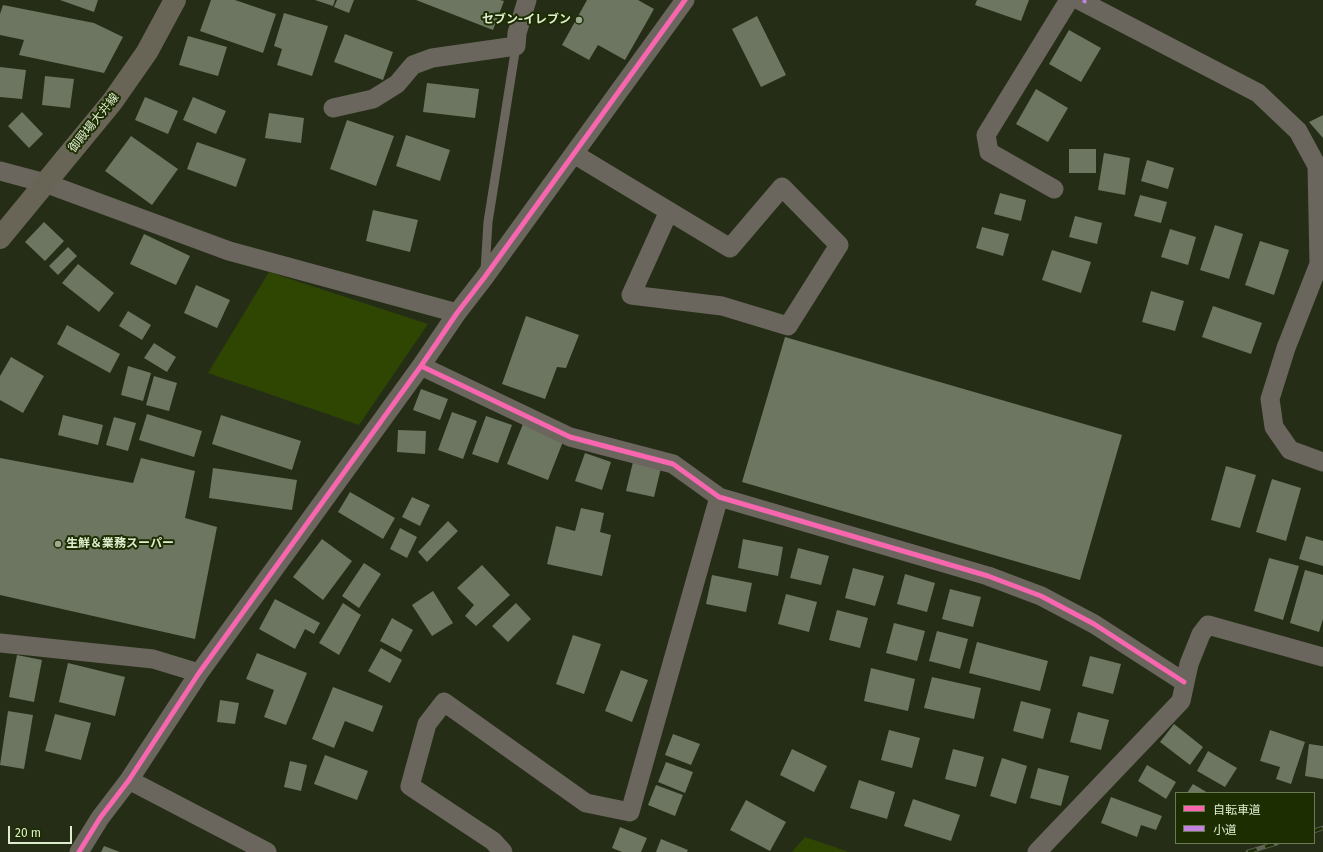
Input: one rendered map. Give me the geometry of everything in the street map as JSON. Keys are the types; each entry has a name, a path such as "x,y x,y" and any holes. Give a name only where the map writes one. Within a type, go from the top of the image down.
{"main road":[{"name":"御殿場大井線","path":"0,238 112,102 147,52 175,0"}],"street":[{"path":"333,108 373,99 397,84 413,65 432,58 516,46 517,33 527,0"},
{"path":"79,852 100,818 129,780 199,674 421,366 457,313 484,278 685,0"},
{"path":"1054,189 989,152 986,135 1069,0"},
{"path":"1079,0 1258,93 1298,131 1320,168 1319,264 1286,348 1270,399 1274,427 1290,450 1323,462"},
{"path":"574,154 669,211 730,248 782,187 839,245 788,326 722,306 631,295 669,211"},
{"path":"0,171 45,183 229,251 457,313"},
{"path":"421,366 570,437 672,464 719,497 988,576 1041,596 1094,624 1184,682"},
{"path":"503,852 493,841 410,786 427,724 444,702 586,803 630,812 719,497"},
{"path":"1037,852 1181,701 1184,682 1200,634 1208,625 1323,657"},
{"path":"0,643 153,659 199,674"},
{"path":"129,780 267,852"}],"lane":[{"path":"484,278 488,222 516,46"}],"green space":[{"path":"269,272 428,324 359,425 208,373"},
{"path":"805,837 840,849 848,852 792,852"}],"building":[{"path":"60,0 98,0 94,12"},
{"path":"211,0 235,0 276,14 263,53 200,31"},
{"path":"315,0 335,0 333,6"},
{"path":"337,0 354,0 349,13 334,7"},
{"path":"416,0 500,0 504,1 493,30"},
{"path":"587,0 638,0 654,9 625,60 598,45 589,60 562,45"},
{"path":"977,0 1029,0 1021,21 975,5"},
{"path":"3,5 94,23 123,37 104,73 19,55 24,40 0,35 0,14"},
{"path":"284,13 328,26 312,76 277,65 282,49 274,46"},
{"path":"757,16 786,75 761,87 732,29"},
{"path":"1069,30 1101,48 1081,82 1049,64"},
{"path":"345,34 393,52 383,80 334,62"},
{"path":"188,36 227,47 218,76 179,65"},
{"path":"0,67 26,70 22,99 0,97"},
{"path":"45,76 74,79 70,108 42,105"},
{"path":"427,83 479,89 475,118 423,112"},
{"path":"1036,89 1068,108 1048,142 1016,124"},
{"path":"145,97 178,111 168,134 135,120"},
{"path":"193,97 226,111 216,134 183,120"},
{"path":"22,112 43,134 29,148 8,126"},
{"path":"269,113 304,118 301,143 265,138"},
{"path":"1323,115 1323,138 1309,122"},
{"path":"347,120 394,136 376,186 330,169"},
{"path":"406,135 450,150 440,181 396,166"},
{"path":"131,136 178,169 152,205 105,171"},
{"path":"197,142 246,159 236,187 187,169"},
{"path":"1069,149 1096,149 1096,173 1069,173"},
{"path":"1104,153 1130,158 1125,195 1098,190"},
{"path":"1147,160 1174,168 1168,189 1141,181"},
{"path":"1000,193 1026,200 1021,221 994,214"},
{"path":"1140,195 1167,202 1161,223 1134,216"},
{"path":"373,210 418,220 410,252 366,241"},
{"path":"1075,216 1102,223 1097,244 1069,237"},
{"path":"44,222 64,241 45,261 25,242"},
{"path":"1215,225 1243,234 1229,279 1200,270"},
{"path":"982,227 1009,234 1003,256 976,248"},
{"path":"1170,229 1196,237 1188,265 1161,257"},
{"path":"144,234 190,256 176,285 130,264"},
{"path":"1260,241 1289,250 1274,295 1245,285"},
{"path":"68,247 77,256 58,275 49,266"},
{"path":"1052,250 1091,262 1081,293 1042,280"},
{"path":"78,264 114,293 99,312 62,283"},
{"path":"196,285 230,300 217,328 184,313"},
{"path":"1151,291 1184,301 1175,331 1142,322"},
{"path":"1213,306 1262,323 1251,354 1202,337"},
{"path":"128,311 151,325 142,340 119,326"},
{"path":"526,316 579,335 566,368 557,367 545,399 502,384"},
{"path":"67,325 120,354 110,373 57,344"},
{"path":"785,337 1122,435 1080,580 742,482"},
{"path":"154,343 176,357 167,372 144,358"},
{"path":"11,357 44,376 23,413 0,400 0,376"},
{"path":"128,366 151,373 143,401 121,395"},
{"path":"154,376 177,383 169,411 146,405"},
{"path":"421,389 448,399 440,420 413,410"},
{"path":"452,412 477,421 463,459 438,450"},
{"path":"147,414 202,431 194,457 139,440"},
{"path":"63,415 103,425 98,445 58,435"},
{"path":"221,415 301,441 292,470 212,444"},
{"path":"486,416 512,425 498,463 472,454"},
{"path":"114,417 136,423 128,451 106,445"},
{"path":"523,424 564,439 548,480 507,464"},
{"path":"398,430 426,431 425,454 397,452"},
{"path":"585,453 611,462 602,490 575,481"},
{"path":"0,458 133,483 141,458 195,471 185,518 217,527 195,639 0,595"},
{"path":"633,462 661,468 654,497 626,491"},
{"path":"1226,466 1256,475 1240,528 1211,520"},
{"path":"213,468 297,480 292,510 209,498"},
{"path":"1272,479 1301,488 1286,541 1256,532"},
{"path":"350,492 395,518 383,539 338,512"},
{"path":"412,497 430,505 420,526 402,517"},
{"path":"581,508 604,513 600,532 611,535 602,576 547,564 556,526 575,531"},
{"path":"448,521 458,531 427,562 418,552"},
{"path":"400,528 417,537 407,558 390,549"},
{"path":"1306,536 1323,541 1323,566 1299,559"},
{"path":"322,539 352,561 323,600 293,577"},
{"path":"743,539 783,547 778,576 738,568"},
{"path":"798,548 829,556 821,585 790,578"},
{"path":"1269,558 1299,566 1283,620 1254,611"},
{"path":"364,563 381,574 359,608 342,596"},
{"path":"482,565 510,595 476,626 465,616 474,605 457,588"},
{"path":"853,568 884,576 875,606 845,598"},
{"path":"1305,570 1323,575 1323,619 1319,632 1290,623"},
{"path":"905,574 935,583 927,612 897,604"},
{"path":"712,575 752,583 746,612 706,604"},
{"path":"950,589 981,597 973,627 942,619"},
{"path":"433,591 453,623 432,636 412,605"},
{"path":"786,594 817,602 809,632 778,624"},
{"path":"275,599 320,623 314,634 305,629 295,649 259,629"},
{"path":"343,603 361,615 339,655 319,643"},
{"path":"516,603 531,619 508,642 492,626"},
{"path":"837,610 868,618 860,648 829,640"},
{"path":"392,618 413,630 401,652 380,641"},
{"path":"894,623 925,631 917,661 886,653"},
{"path":"937,631 968,639 960,669 929,661"},
{"path":"573,635 601,644 584,694 556,684"},
{"path":"977,642 1048,661 1040,691 969,673"},
{"path":"381,648 402,660 390,683 368,671"},
{"path":"257,653 307,673 286,725 264,717 274,690 246,679"},
{"path":"17,655 42,660 34,702 9,697"},
{"path":"1090,656 1121,664 1113,694 1082,686"},
{"path":"68,663 125,677 115,716 59,702"},
{"path":"871,668 915,679 908,711 864,701"},
{"path":"621,670 648,680 632,722 605,711"},
{"path":"932,677 981,688 974,719 924,708"},
{"path":"333,687 383,706 373,732 345,721 334,748 312,739"},
{"path":"220,700 239,703 235,724 217,722"},
{"path":"1021,701 1051,709 1043,739 1013,731"},
{"path":"8,711 33,715 24,769 0,765"},
{"path":"1078,712 1109,720 1101,750 1070,742"},
{"path":"55,714 91,723 81,760 45,751"},
{"path":"1174,724 1203,747 1190,765 1160,742"},
{"path":"889,730 920,738 912,768 881,760"},
{"path":"1270,730 1305,742 1291,784 1276,779 1280,767 1260,761"},
{"path":"673,734 700,744 691,765 665,755"},
{"path":"1309,744 1323,746 1323,779 1305,776"},
{"path":"792,749 827,766 814,792 780,775"},
{"path":"953,749 984,757 976,787 945,779"},
{"path":"1208,751 1237,768 1225,787 1197,771"},
{"path":"325,755 368,771 357,800 314,784"},
{"path":"1002,758 1027,766 1016,804 990,796"},
{"path":"290,761 307,765 301,791 284,787"},
{"path":"666,762 693,772 685,793 658,782"},
{"path":"1147,765 1176,782 1166,799 1138,781"},
{"path":"1038,768 1069,776 1061,806 1030,798"},
{"path":"859,780 895,792 887,819 850,808"},
{"path":"1193,784 1206,792 1188,792"},
{"path":"656,785 683,795 675,816 648,805"},
{"path":"1111,797 1162,816 1156,830 1141,825 1137,837 1101,823"},
{"path":"913,799 960,815 951,841 904,826"},
{"path":"746,800 786,822 770,851 730,830"},
{"path":"620,827 647,838 641,852 622,852 612,848"},
{"path":"661,839 688,850 687,852 656,852"},
{"path":"104,846 120,852 101,852"}],"railway":[{"path":"1315,831 1323,828"},
{"path":"1248,852 1274,844"}],"cycle path":[{"path":"79,852 100,818 129,780 199,673 421,366 457,313 484,278 685,0"},
{"path":"421,366 570,437 673,464 719,497 988,576 1041,596 1094,624 1184,682"}],"place":[{"name":"セブン-イレブン","path":"579,20"},
{"name":"生鮮＆業務スーパー","path":"58,544"}]}
